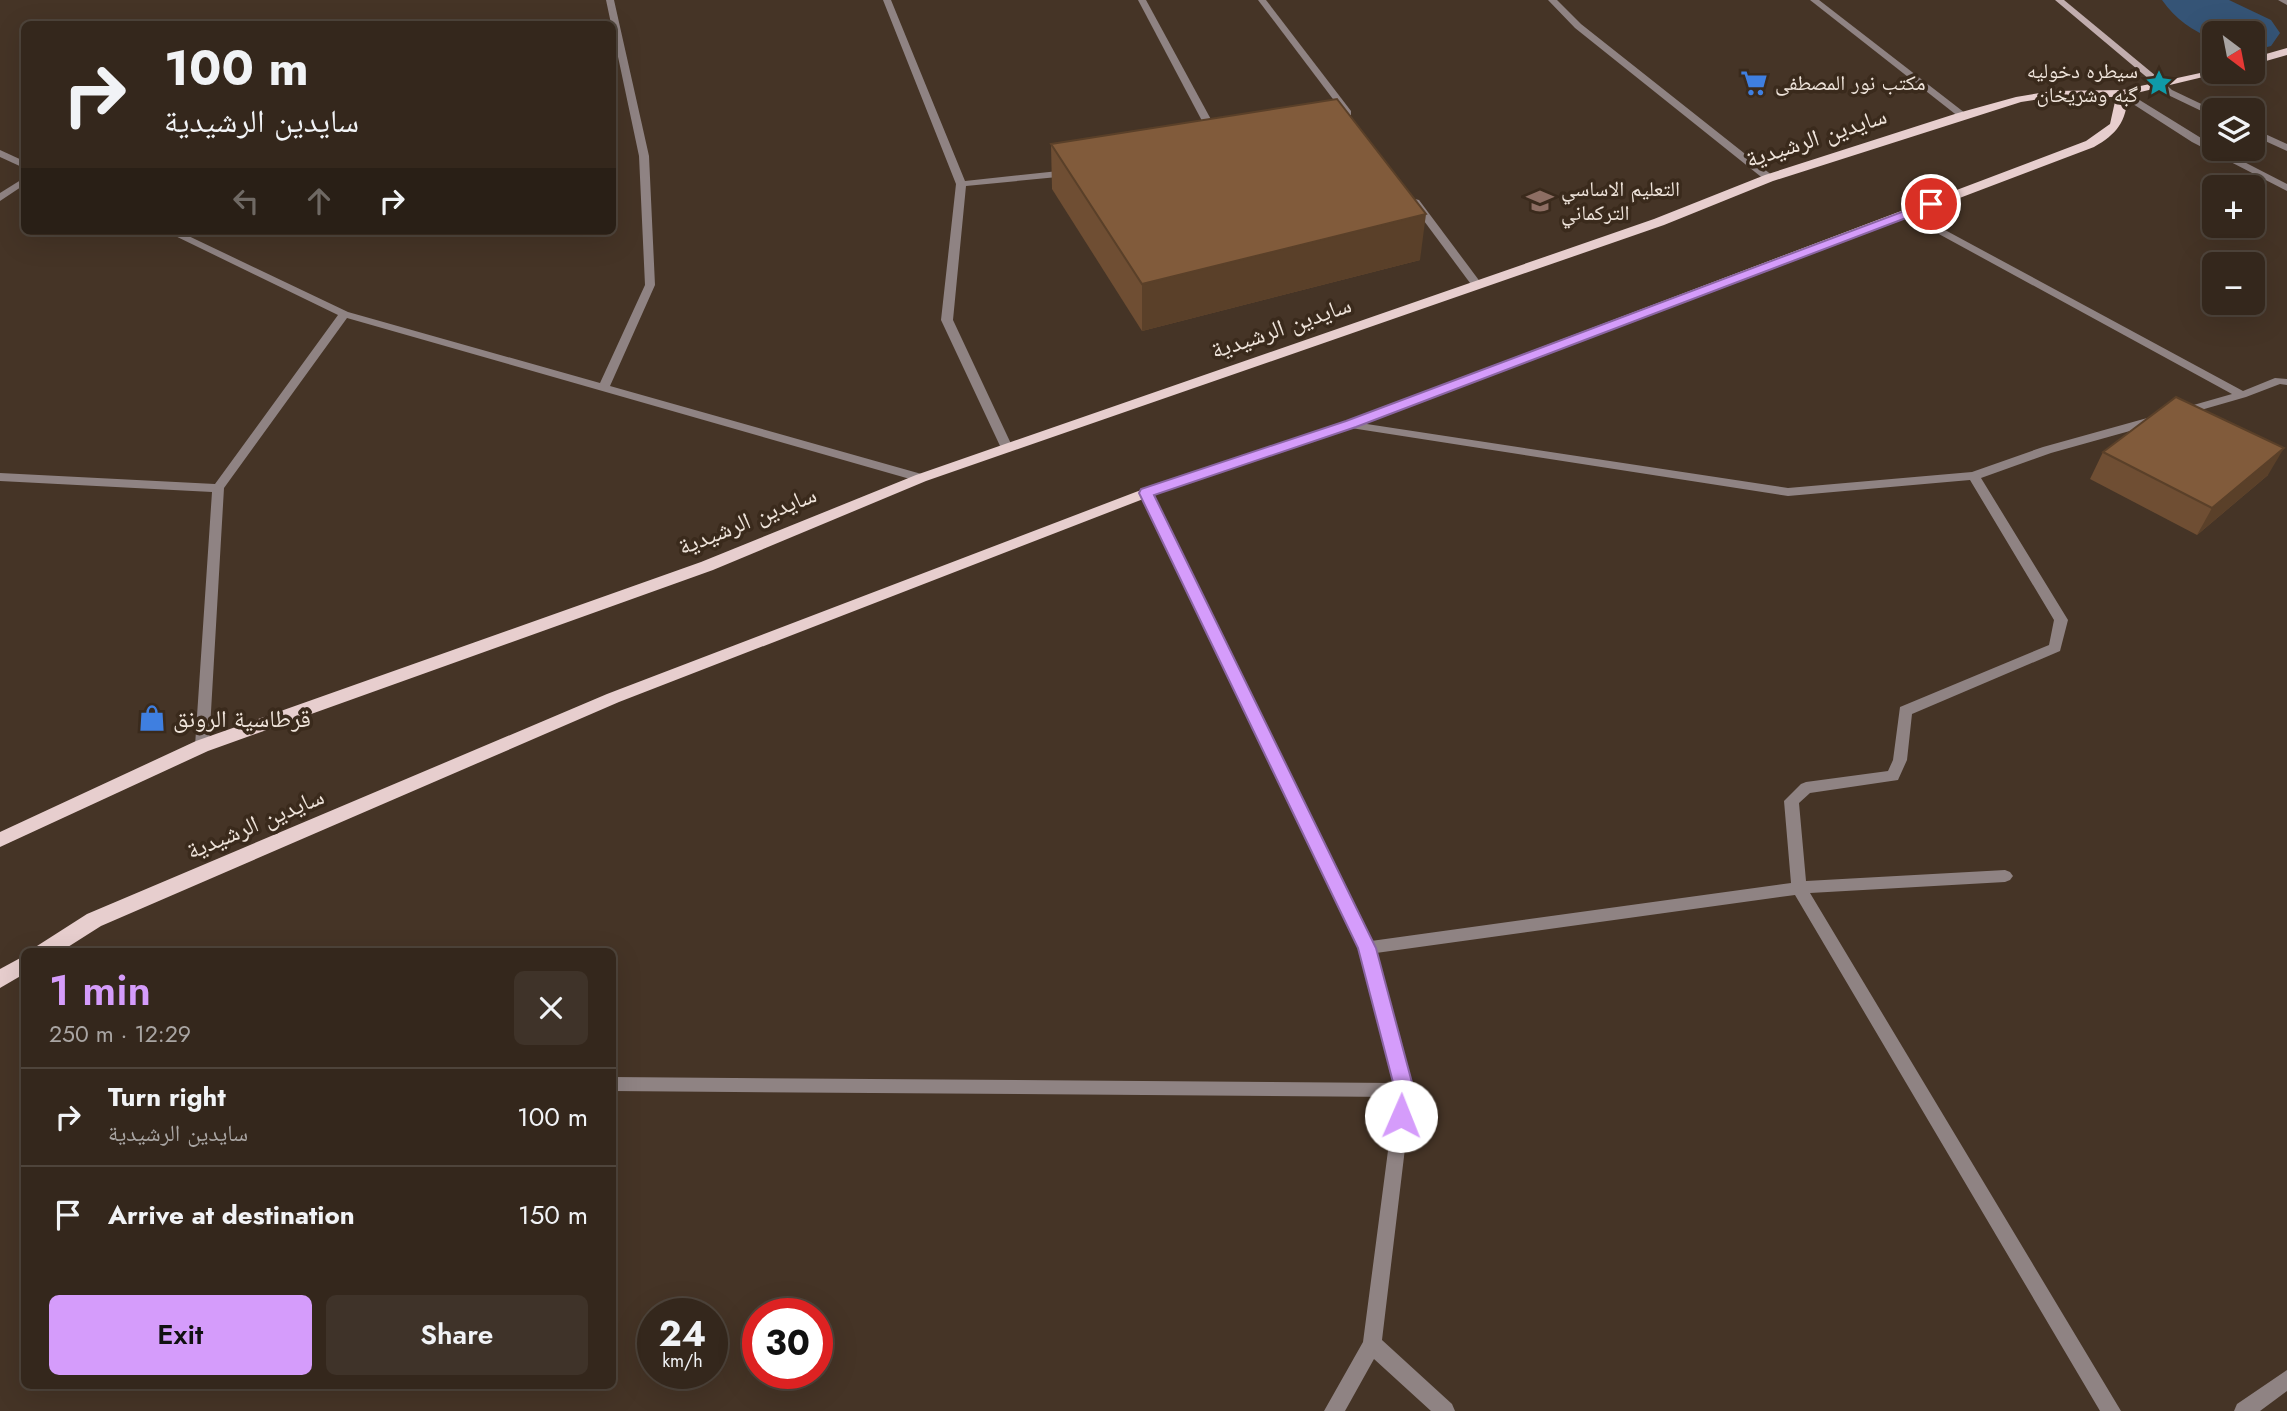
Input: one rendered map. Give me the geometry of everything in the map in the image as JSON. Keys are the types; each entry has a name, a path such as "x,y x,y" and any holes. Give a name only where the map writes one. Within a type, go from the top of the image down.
{"main road":[{"path":"2059,0 2159,83"},
{"path":"2265,58 2287,51"},
{"path":"2122,93 2202,75"},
{"name":"سايدين الرشيدية","path":"0,840 202,746 707,566 921,478 1660,222 1769,178 1962,115 2020,99 2052,94 2122,93 2122,116 2113,131 2090,144 1351,424 1146,493 613,698 94,920 50,948"},
{"path":"0,980 21,966"}],"street":[{"path":"610,0 615,21"},
{"path":"887,0 961,184 947,320 1007,448"},
{"path":"1142,0 1222,148"},
{"path":"1262,0 1353,120"},
{"path":"1552,0 1578,26 1769,178"},
{"path":"1814,0 1962,115"},
{"path":"603,389 650,285 644,156 616,28"},
{"path":"2159,83 2169,92 2202,108"},
{"path":"2122,93 2195,140 2287,188"},
{"path":"2265,137 2287,148"},
{"path":"0,153 21,164"},
{"path":"961,184 1083,171"},
{"path":"0,198 21,183"},
{"path":"1411,197 1477,285"},
{"path":"1908,213 2242,395"},
{"path":"178,235 344,314 921,478"},
{"path":"202,746 218,488 344,314"},
{"path":"1351,424 1788,492 1974,476 2047,450 2242,395 2285,380 2287,392"},
{"path":"1974,476 2061,620 2055,648 1905,711 1900,760 1893,776 1806,788 1791,802 1798,888 2111,1411"},
{"path":"0,477 218,488"},
{"path":"1146,493 1367,948 1404,1090 1372,1344 1334,1411"},
{"path":"1367,948 1798,888 2005,876"},
{"path":"616,1084 1404,1090"},
{"path":"1372,1344 1445,1411"},
{"path":"2244,1411 2287,1379"}],"building":[{"path":"1337,99 1426,214 1142,284 1051,144"},
{"path":"2176,397 2284,448 2212,508 2103,452"}],"waterway":[{"path":"2192,0 2223,21"}],"place":[{"name":"مكتب نور المصطفى","path":"1754,83"},
{"name":"سيطره دخوليه گبه وشريخان","path":"2159,83"},
{"name":"التعليم الاساسي التركماني","path":"1540,201"},
{"name":"قرطاسية الرونق","path":"152,718"}],"route":[{"path":"1401,1116 1404,1090 1367,948 1146,493 1351,424 1666,307 1931,204"}]}
